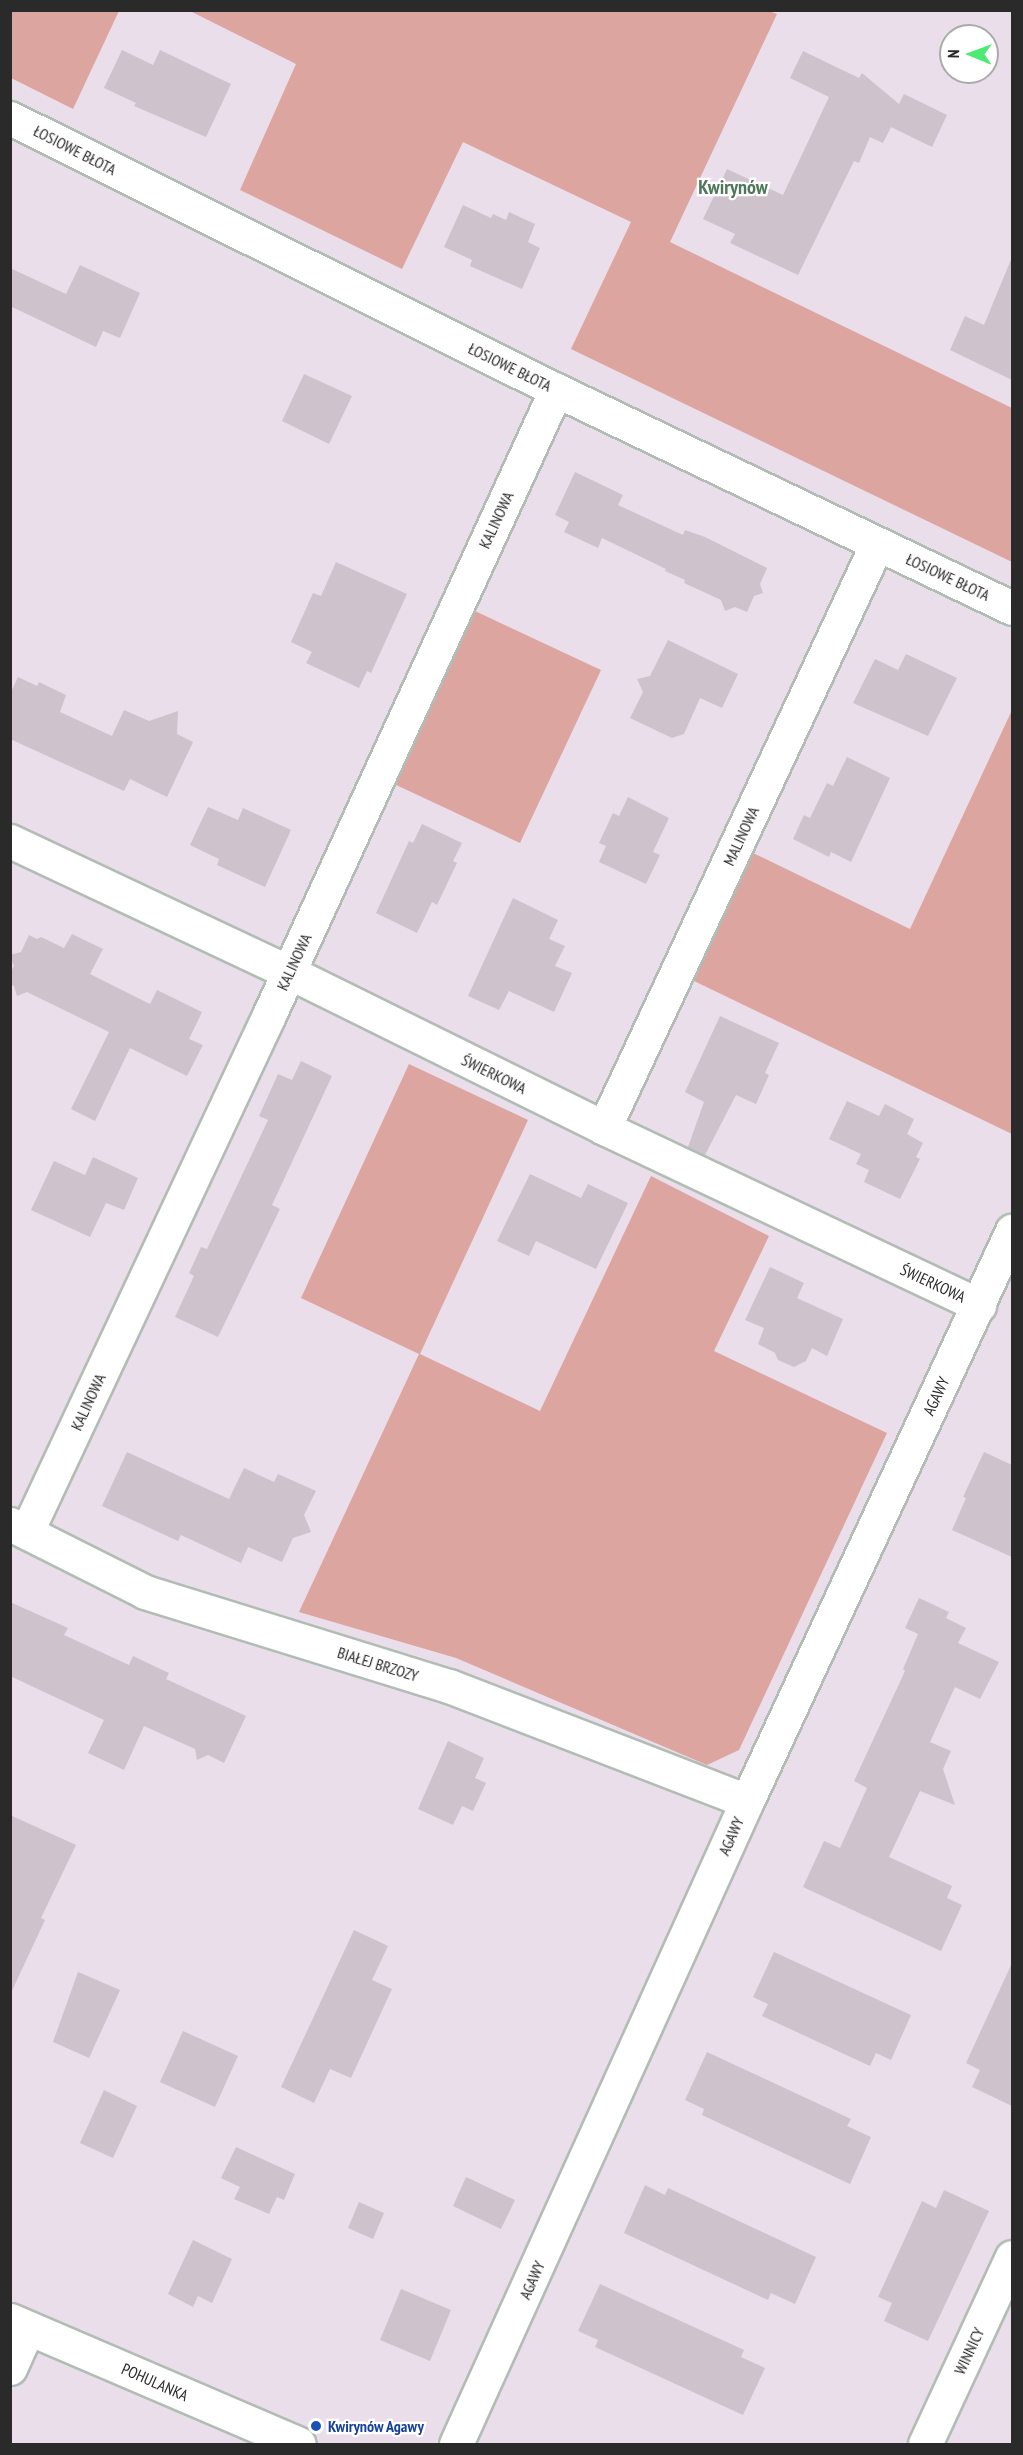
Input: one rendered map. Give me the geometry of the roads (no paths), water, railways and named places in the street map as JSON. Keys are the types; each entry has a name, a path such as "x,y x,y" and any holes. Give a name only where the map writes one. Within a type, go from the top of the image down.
{"street":[{"name":"ŁOSIOWE BŁOTA","path":"10,118 556,390 1012,608"},
{"name":"KALINOWA","path":"19,1527 289,972 556,390"},
{"name":"MALINOWA","path":"604,1128 877,544"},
{"name":"ŚWIERKOWA","path":"14,852 289,972 604,1128 978,1305"},
{"name":"AGAWY","path":"456,2445 747,1801 1012,1231"},
{"name":"BIAŁEJ BRZOZY","path":"19,1527 145,1592 449,1686 747,1801"},
{"name":"WINNICY","path":"925,2445 1012,2257"},
{"path":"10,2368 20,2324"},
{"name":"POHULANKA","path":"20,2324 299,2445"}],"place":[{"name":"Kwirynów Agawy","path":"316,2426"}],"district":[{"name":"Kwirynów","path":"733,187"}]}
